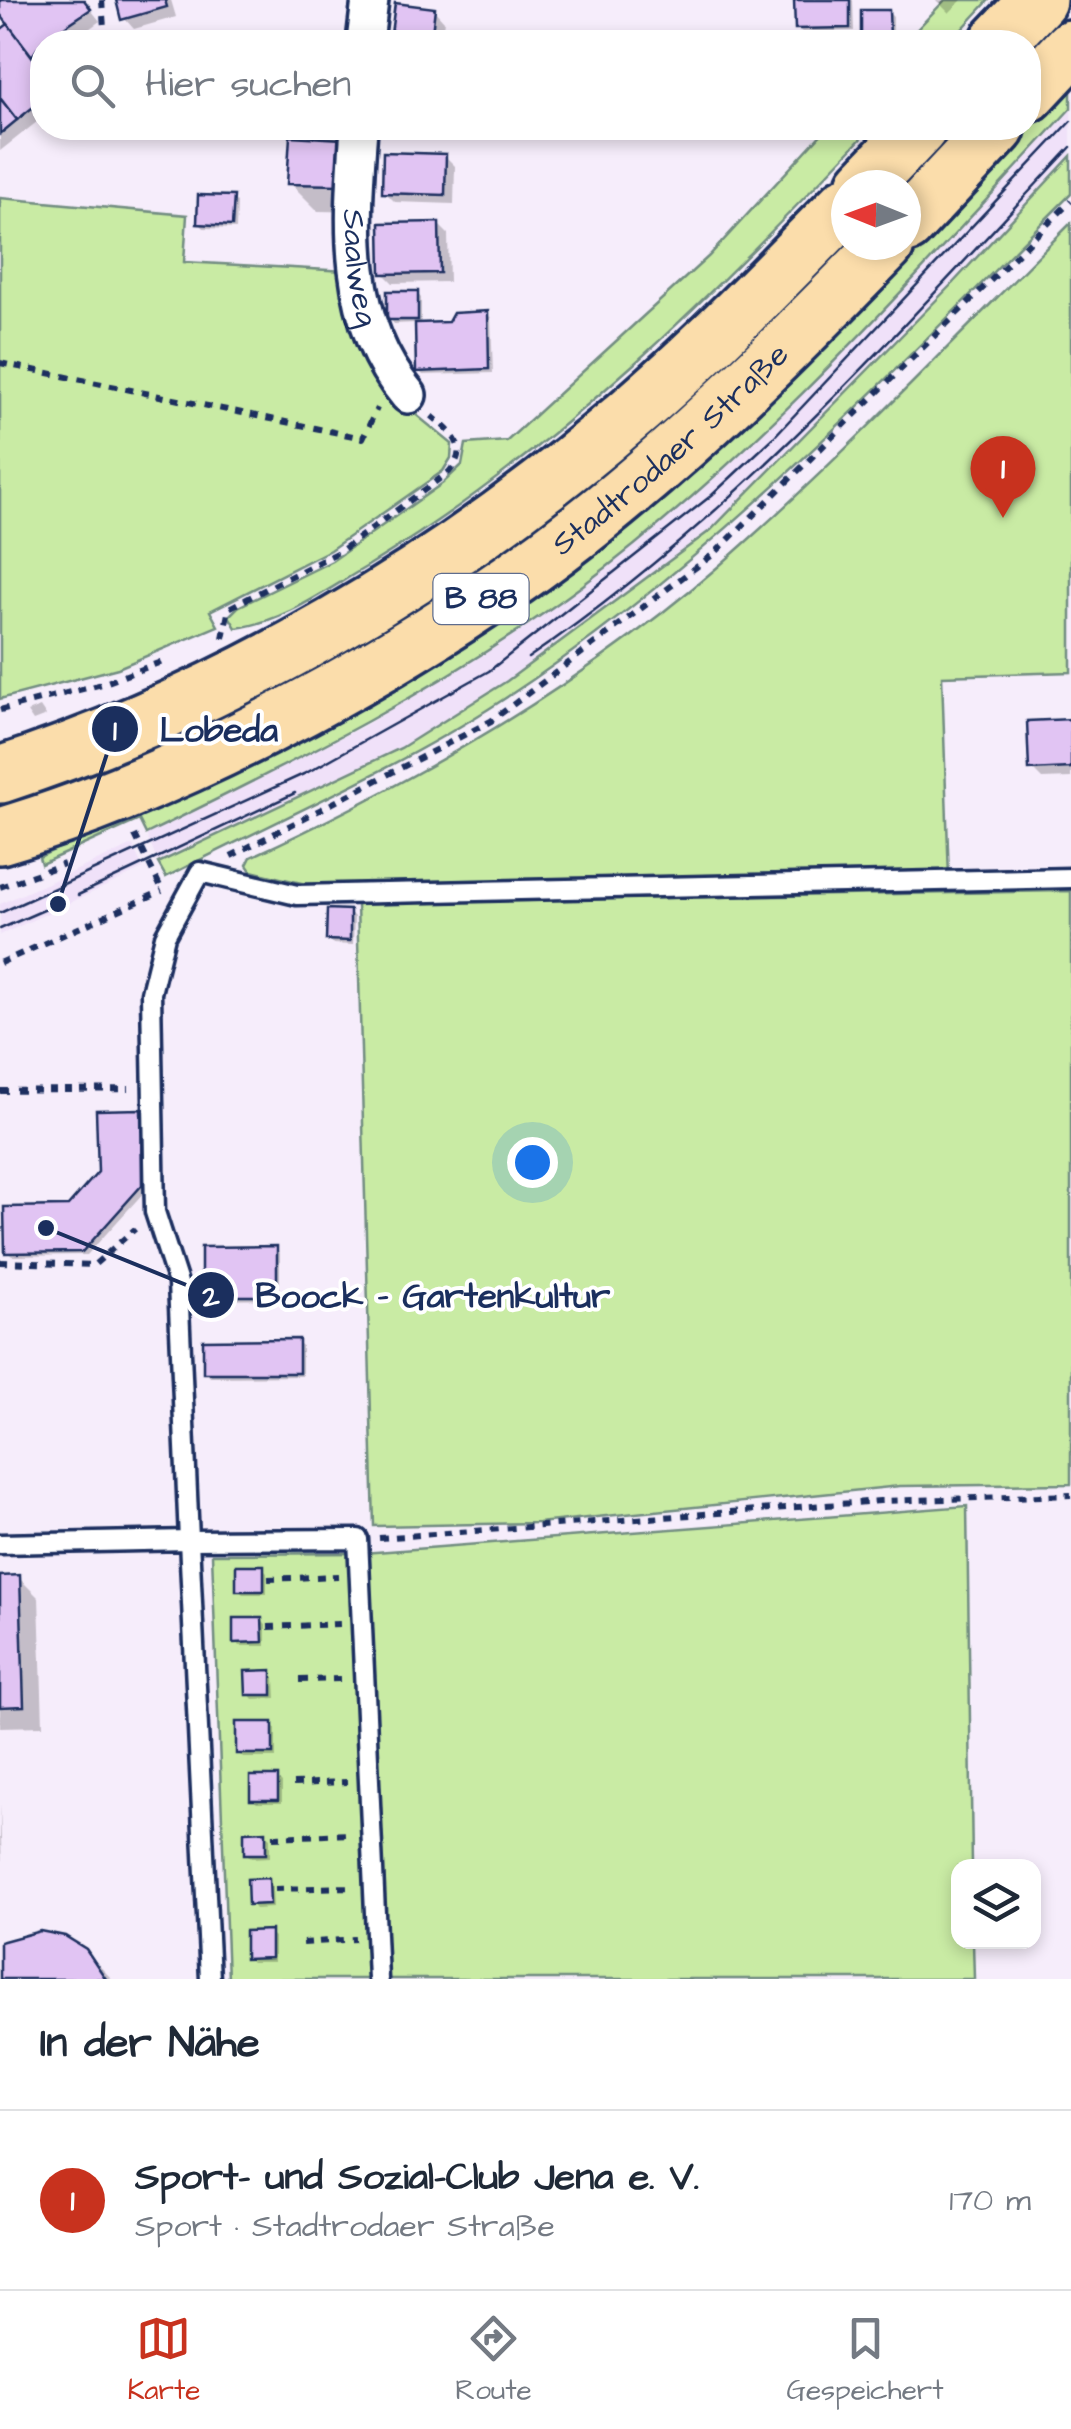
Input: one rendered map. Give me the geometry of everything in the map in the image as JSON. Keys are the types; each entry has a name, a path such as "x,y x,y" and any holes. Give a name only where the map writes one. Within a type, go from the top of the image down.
{"main road":[{"path":"1009,30 1038,0"},
{"path":"1041,80 1071,48"},
{"path":"879,170 908,140"},
{"path":"921,209 986,140"},
{"name":"Stadtrodaer Straße","path":"0,775 147,719 385,596 522,502 628,416 730,322 831,220"},
{"name":"Stadtrodaer Straße","path":"0,836 47,822 264,726 437,630 580,530 683,444 776,358 871,260"}],"street":[{"path":"366,30 370,0"},
{"name":"Saalweg","path":"358,140 353,201 358,282 372,340 400,386"}],"lane":[{"path":"210,1979 178,1283 154,1212 150,1089 151,992 165,936 200,872 297,895 1071,878"},
{"path":"0,1544 358,1539 378,1979"}],"path":[{"path":"102,0 105,30"},
{"path":"0,963 200,872 491,721 715,553 1071,201"},
{"path":"0,363 363,438 400,386 456,436 461,448 458,461 435,484 342,550 229,608 223,640"},
{"path":"0,710 102,684"},
{"path":"120,841 137,834 162,890"},
{"path":"0,888 67,862"},
{"path":"0,1091 150,1089"},
{"path":"0,1262 94,1265 154,1212"},
{"path":"358,1539 880,1502 1071,1495"},
{"path":"268,1578 359,1576"},
{"path":"268,1627 361,1624"},
{"path":"300,1680 364,1678"},
{"path":"294,1784 369,1781"},
{"path":"273,1837 371,1834"},
{"path":"274,1889 374,1886"},
{"path":"303,1942 376,1938"}],"shaded area":[{"path":"1071,108 1071,156 952,284 711,530 507,681 401,748 158,863 146,834 362,727 506,639 582,586 780,414"},
{"path":"133,845 143,869 0,935 0,904"}],"green space":[{"path":"945,0 989,0 961,30 916,30"},
{"path":"1071,80 1071,108 836,360 712,479 579,588 423,690 258,779 146,834 139,820 41,864 39,857 272,747 903,260 921,260 921,241 1015,140 1041,140 1041,112"},
{"path":"816,140 859,140 694,308 570,420 505,472 437,521 319,595 270,619 236,628 229,616 238,607 332,561 443,483 462,465 466,444 507,441 709,256"},
{"path":"1071,156 1071,194 868,397 728,527 655,588 580,646 461,726 378,772 166,877 158,863 401,748 507,681 711,530 952,284"},
{"path":"0,198 187,215 184,262 346,271 398,400 452,444 451,458 443,471 330,550 210,611 218,626 118,668 0,699"},
{"path":"1071,223 1071,672 942,676 949,878 318,887 251,871 247,865 251,857 448,756 573,678 633,635 747,541 830,464"},
{"path":"1071,891 1071,1484 900,1486 538,1523 374,1526 357,903"},
{"path":"967,1506 972,1859 951,1859 951,1949 973,1949 974,1979 228,1979 212,1554 363,1553"}],"building":[{"path":"0,0 84,0 91,9 60,30 30,30 30,53 0,14"},
{"path":"116,0 165,0 167,7 121,20"},
{"path":"794,0 850,0 850,28 795,29"},
{"path":"395,3 435,8 432,30 392,30"},
{"path":"861,10 889,10 890,30 861,30"},
{"path":"8,24 30,54 30,110 17,120 0,98 0,30"},
{"path":"0,98 17,120 0,134"},
{"path":"290,140 343,140 339,185 287,184"},
{"path":"383,152 446,154 445,195 382,193"},
{"path":"198,195 234,196 232,226 197,224"},
{"path":"439,222 440,273 381,274 380,223"},
{"path":"387,291 418,291 418,320 387,320"},
{"path":"488,311 489,369 416,372 415,323 448,322 453,313"},
{"path":"1071,719 1071,768 1029,770 1027,721"},
{"path":"327,909 350,910 350,941 326,940"},
{"path":"141,1109 142,1185 82,1252 5,1253 4,1207 68,1206 98,1172 96,1110"},
{"path":"277,1246 277,1296 201,1296 201,1247"},
{"path":"299,1339 299,1373 203,1373 203,1340"},
{"path":"236,1565 264,1565 264,1591 236,1591"},
{"path":"20,1575 24,1706 0,1707 0,1576"},
{"path":"233,1618 262,1618 263,1642 233,1643"},
{"path":"272,1670 272,1695 246,1695 245,1671"},
{"path":"236,1722 273,1722 273,1754 236,1754"},
{"path":"250,1776 278,1776 278,1800 250,1800"},
{"path":"266,1831 266,1854 244,1854 244,1832"},
{"path":"269,1878 270,1904 248,1905 247,1879"},
{"path":"271,1930 271,1958 245,1959 245,1931"},
{"path":"40,1931 65,1936 86,1949 106,1979 0,1979 0,1942"}],"tram line":[{"path":"0,913 308,772 489,671 712,495 771,440 1071,121"},
{"path":"528,658 604,603 746,482 879,351 1071,147"},
{"path":"78,895 295,793"},
{"path":"0,929 46,909"}],"place":[{"name":"Sport- und Sozial-Club Jena e. V.","path":"1003,518"},
{"name":"Lobeda","path":"58,904"},
{"name":"Boock - Gartenkultur","path":"46,1228"}]}
